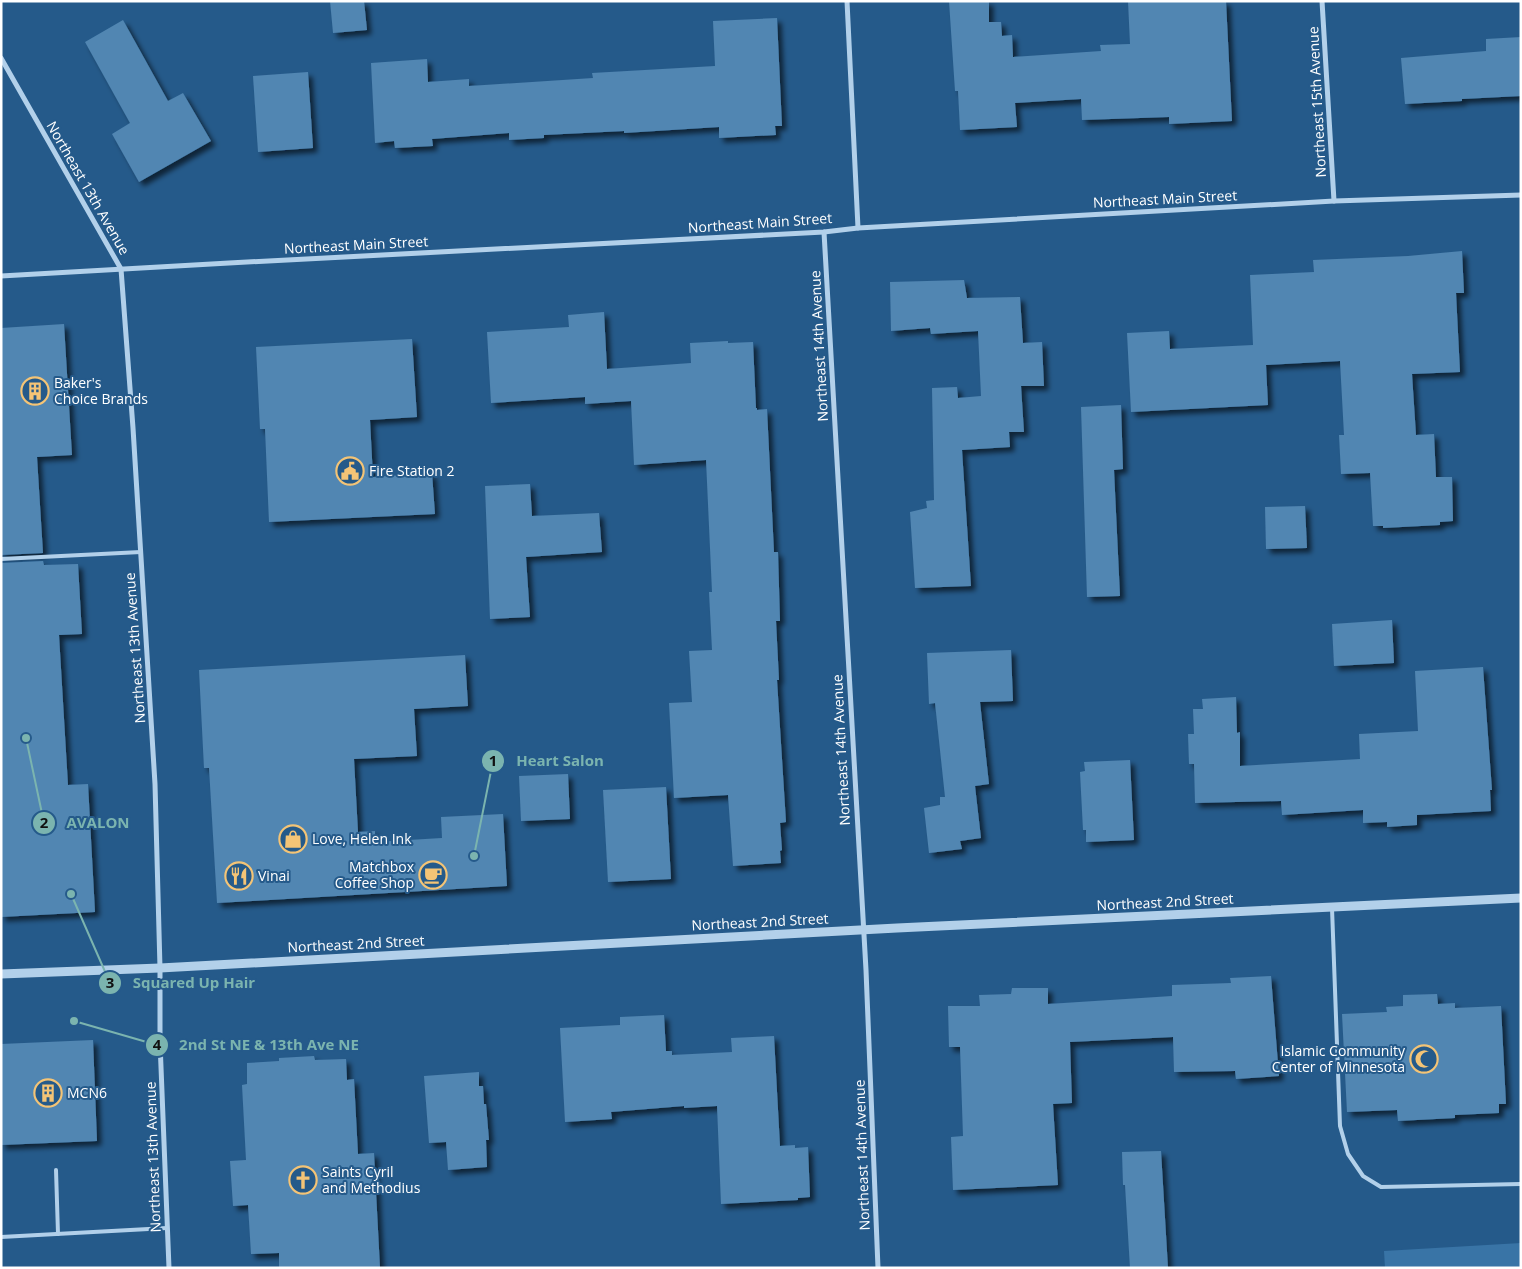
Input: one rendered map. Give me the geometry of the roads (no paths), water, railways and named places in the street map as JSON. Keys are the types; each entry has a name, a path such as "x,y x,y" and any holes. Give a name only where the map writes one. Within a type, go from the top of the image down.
{"street":[{"path":"847,1 858,228"},
{"name":"Northeast 15th Avenue","path":"1322,1 1334,201"},
{"name":"Northeast 13th Avenue","path":"1,58 121,270 133,428 155,784 160,1042 169,1268"},
{"name":"Northeast Main Street","path":"1,276 824,232 858,228 1334,201 1521,195"},
{"name":"Northeast 14th Avenue","path":"824,232 863,930 878,1268"},
{"name":"Northeast 2nd Street","path":"1,974 160,968 863,930 1521,898"}],"lane":[{"path":"1,558 141,552"},
{"path":"1332,908 1340,1126 1348,1154 1363,1176 1381,1187 1521,1184"},
{"path":"56,1170 58,1234"},
{"path":"1,1237 167,1228"}],"place":[{"name":"Baker's Choice Brands","path":"35,391"},
{"name":"Fire Station 2","path":"350,471"},
{"name":"AVALON","path":"26,738"},
{"name":"Love, Helen Ink","path":"293,839"},
{"name":"Heart Salon","path":"474,856"},
{"name":"Matchbox Coffee Shop","path":"433,875"},
{"name":"Vinai","path":"239,876"},
{"name":"Squared Up Hair","path":"71,894"},
{"name":"2nd St NE & 13th Ave NE","path":"74,1021"},
{"name":"Islamic Community Center of Minnesota","path":"1424,1059"},
{"name":"MCN6","path":"48,1093"},
{"name":"Saints Cyril and Methodius","path":"303,1180"}]}
